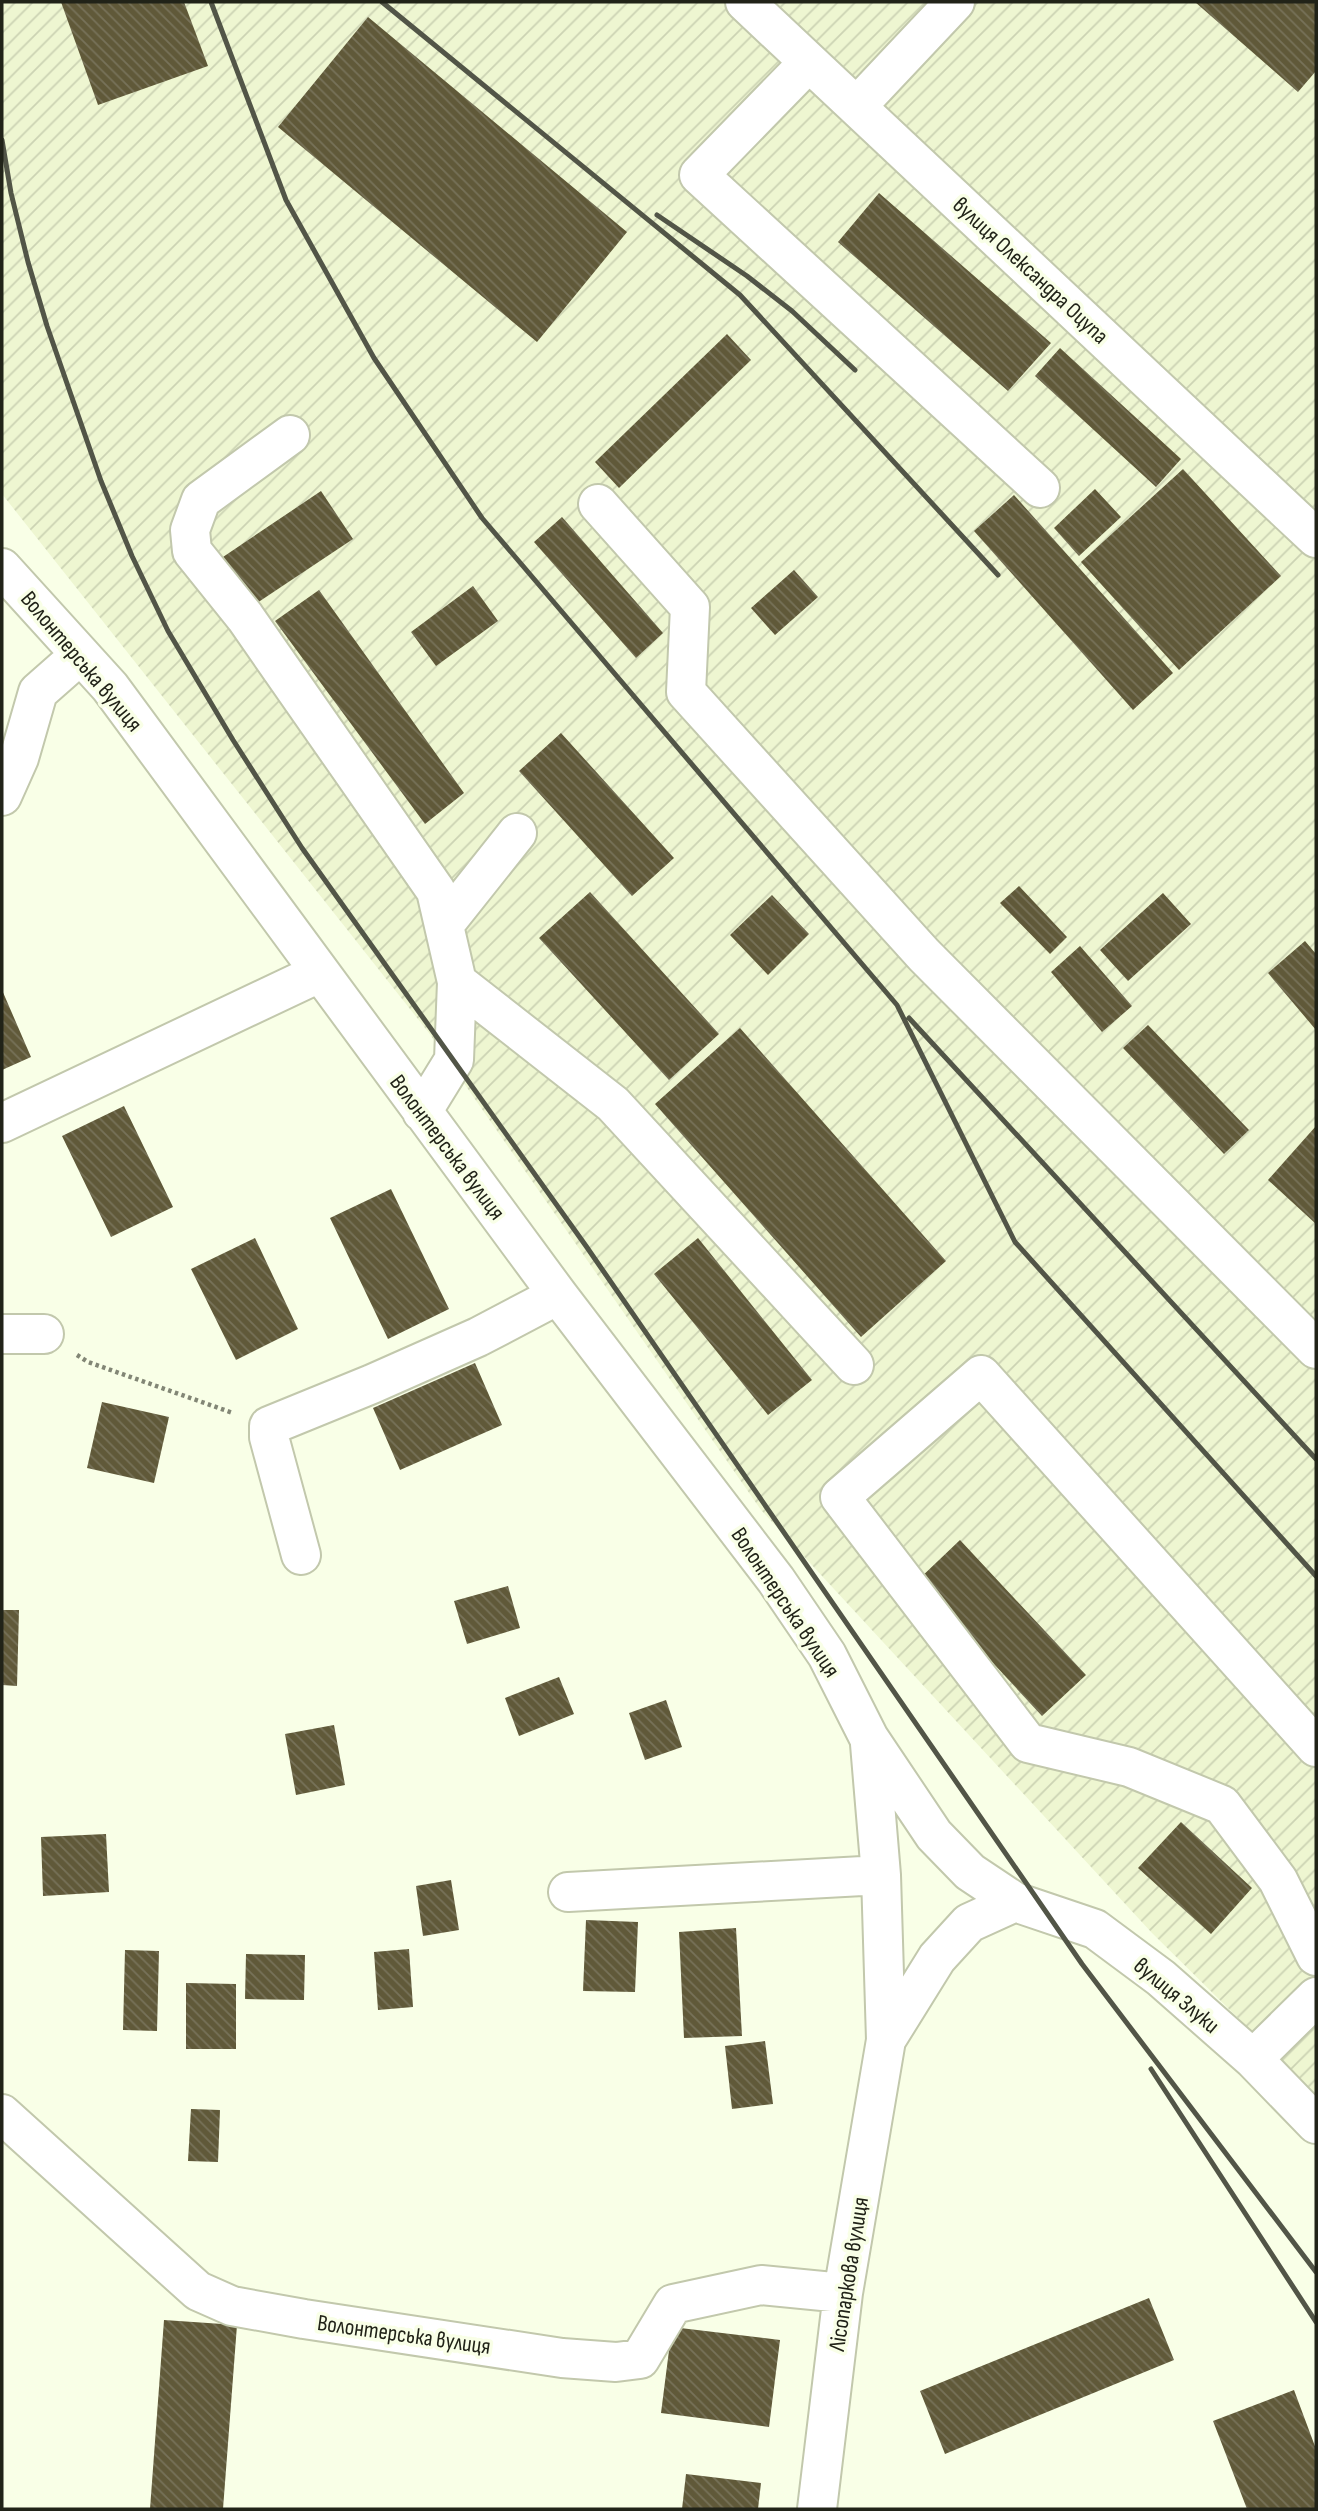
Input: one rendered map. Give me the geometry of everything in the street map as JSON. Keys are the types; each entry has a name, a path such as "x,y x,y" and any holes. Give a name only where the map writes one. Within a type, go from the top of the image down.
{"street":[{"name":"вулиця Олександра Оцупа","path":"745,2 1316,538"},
{"path":"857,106 955,2"},
{"path":"809,62 699,175 1040,488"},
{"path":"290,435 201,500 190,530 192,551 244,617 436,891 457,982 454,1060 422,1112"},
{"path":"598,504 691,607 686,692 924,955 1316,1349"},
{"name":"Волонтерська вулиця","path":"3,571 110,687 319,974 776,1580 827,1655 869,1738 933,1835"},
{"path":"2,796 19,758 38,692 80,655"},
{"path":"444,925 517,833"},
{"path":"2,1123 319,974"},
{"path":"457,982 613,1104 854,1366"},
{"path":"301,1555 269,1437 269,1426 478,1337 558,1294"},
{"path":"2,1335 44,1334"},
{"path":"1316,1747 981,1375 840,1497 1028,1743 1129,1767 1222,1805 1278,1880 1316,1956"},
{"name":"Волонтерська вулиця","path":"869,1738 881,1875"},
{"name":"вулиця Злуки","path":"933,1835 970,1872 1015,1902 1095,1929 1161,1979 1253,2059 1316,2124"},
{"path":"568,1892 881,1875"},
{"name":"Лісопаркова вулиця","path":"817,2509 843,2293 886,2040 881,1875"},
{"name":"Лісопаркова вулиця","path":"886,2040 937,1958 969,1923 1015,1902"},
{"path":"1253,2059 1316,1997"},
{"name":"Волонтерська вулиця","path":"2,2114 198,2291 232,2306 562,2358 616,2362 640,2359 673,2304 761,2285 843,2293"}],"path":[{"path":"44,1334 88,1362 269,1426"}],"shaded area":[{"path":"2,2 1316,2 1316,2095 1152,1933 761,1510 429,1033 2,494"}],"building":[{"path":"61,2 184,2 208,66 98,105"},
{"path":"1195,2 1316,2 1316,71 1298,92"},
{"path":"368,17 627,232 537,342 278,127"},
{"path":"879,193 1051,343 1008,391 838,242"},
{"path":"727,334 751,360 619,488 595,462"},
{"path":"1060,348 1181,459 1156,487 1035,376"},
{"path":"1183,469 1281,576 1179,670 1081,562"},
{"path":"1095,489 1121,517 1079,556 1054,528"},
{"path":"321,491 353,539 254,605 223,557"},
{"path":"1014,495 1173,673 1133,710 974,531"},
{"path":"562,517 663,633 636,658 534,542"},
{"path":"794,570 818,597 775,635 751,608"},
{"path":"473,586 498,621 436,666 411,632"},
{"path":"319,590 464,793 425,824 275,621"},
{"path":"561,733 674,858 632,896 519,771"},
{"path":"1019,886 1067,937 1050,954 1000,903"},
{"path":"590,892 719,1034 669,1080 539,938"},
{"path":"1163,893 1191,924 1128,981 1100,950"},
{"path":"772,895 809,934 768,975 730,935"},
{"path":"1305,941 1316,954 1316,1030 1268,973"},
{"path":"1080,946 1132,1006 1102,1032 1051,972"},
{"path":"2,990 31,1057 2,1070"},
{"path":"1148,1025 1249,1130 1224,1154 1123,1048"},
{"path":"740,1028 946,1261 861,1337 655,1104"},
{"path":"124,1106 173,1207 111,1237 62,1136"},
{"path":"1316,1126 1316,1224 1268,1180"},
{"path":"391,1189 449,1309 388,1339 330,1218"},
{"path":"255,1238 298,1329 236,1360 191,1269"},
{"path":"698,1238 812,1380 768,1415 654,1274"},
{"path":"475,1363 502,1425 400,1470 373,1408"},
{"path":"102,1402 169,1417 154,1483 87,1468"},
{"path":"960,1540 1086,1675 1042,1716 917,1581"},
{"path":"508,1586 520,1628 467,1644 454,1601"},
{"path":"2,1610 19,1610 17,1686 2,1685"},
{"path":"559,1677 574,1714 519,1736 505,1698"},
{"path":"666,1700 682,1747 645,1760 629,1713"},
{"path":"334,1725 345,1785 296,1795 285,1734"},
{"path":"1181,1822 1252,1888 1211,1934 1138,1868"},
{"path":"106,1834 109,1892 43,1896 41,1837"},
{"path":"451,1880 459,1930 423,1936 416,1886"},
{"path":"586,1920 638,1922 635,1992 583,1991"},
{"path":"736,1928 742,2036 684,2038 679,1932"},
{"path":"409,1949 413,2007 378,2010 374,1952"},
{"path":"125,1950 159,1951 157,2031 123,2030"},
{"path":"246,1954 305,1955 304,2000 245,1999"},
{"path":"186,1983 236,1984 236,2049 186,2049"},
{"path":"765,2041 773,2104 732,2109 725,2046"},
{"path":"191,2109 220,2110 218,2162 188,2161"},
{"path":"1149,2298 1174,2360 945,2454 920,2391"},
{"path":"164,2320 237,2325 223,2509 150,2509"},
{"path":"672,2327 780,2340 769,2427 661,2413"},
{"path":"1294,2390 1316,2449 1316,2509 1247,2509 1213,2421"},
{"path":"686,2474 761,2483 758,2509 682,2509"}],"railway":[{"path":"211,2 286,200 374,358 482,518 897,1005 1015,1242 1316,1576"},
{"path":"382,2 740,295 998,575"},
{"path":"2,140 11,193 28,262 47,326 101,481 132,556 168,631 233,740 302,848 586,1246 1082,1964 1316,2272"},
{"path":"657,215 747,276 792,311 855,370"},
{"path":"909,1018 1316,1459"},
{"path":"1151,2069 1316,2322"}]}
